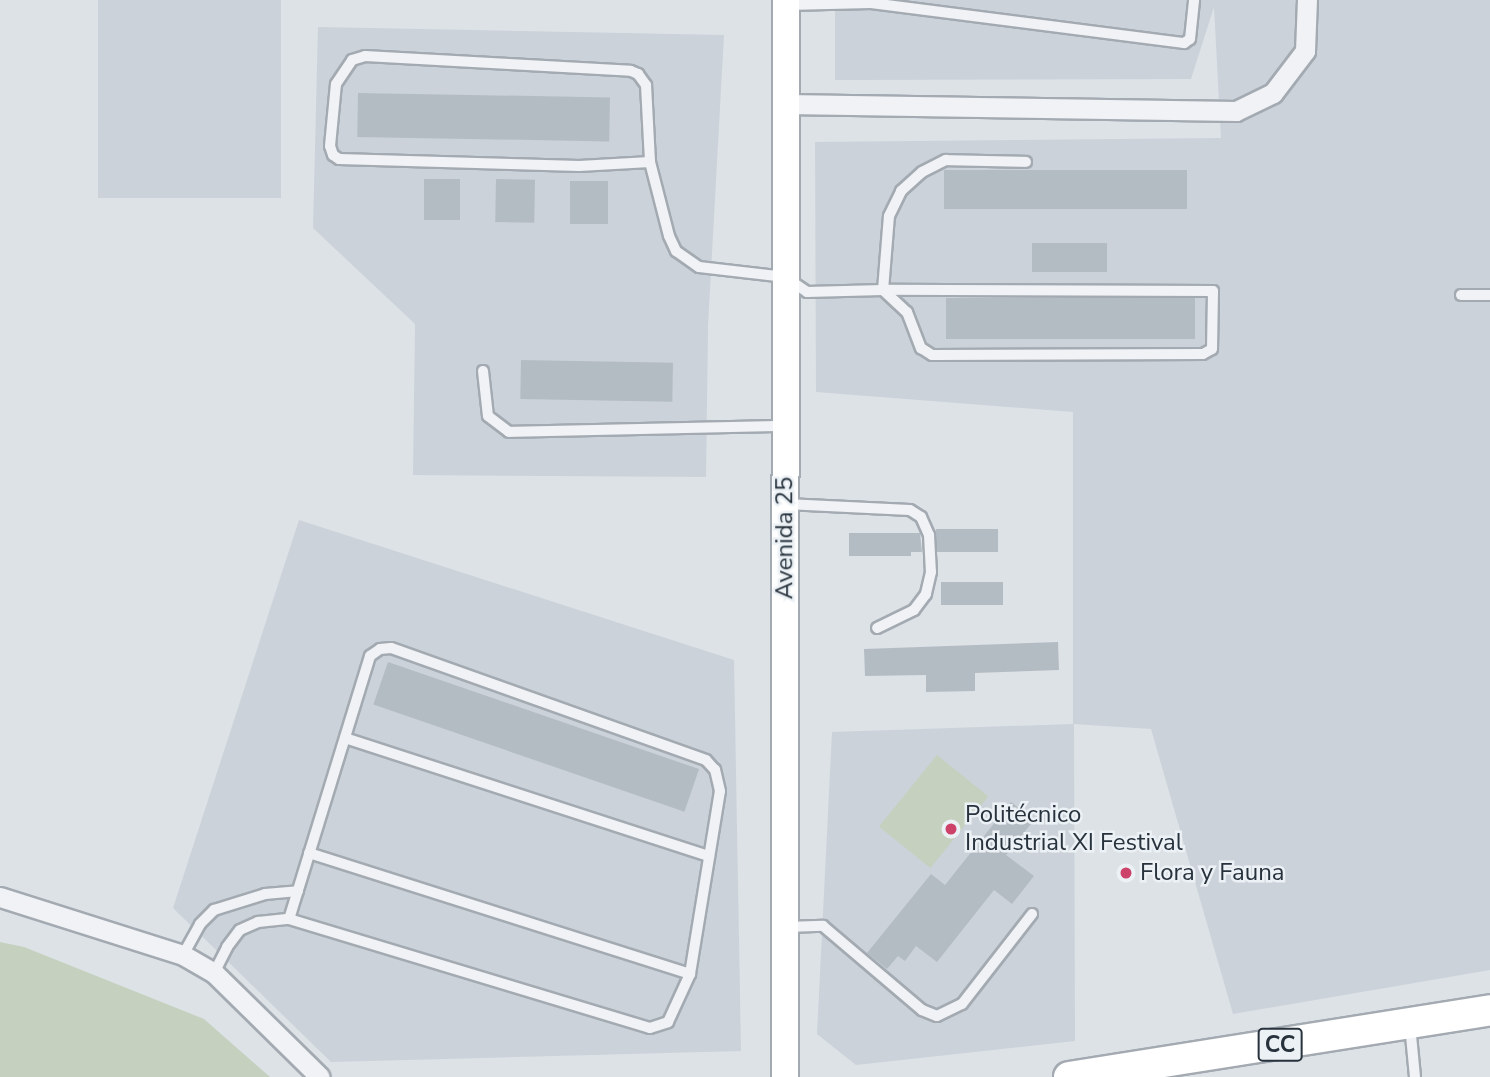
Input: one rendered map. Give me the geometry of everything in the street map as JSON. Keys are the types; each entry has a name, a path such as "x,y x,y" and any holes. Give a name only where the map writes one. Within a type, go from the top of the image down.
{"main road":[{"name":"CC","path":"1069,1077 1490,1010"}],"street":[{"path":"786,104 1237,111 1273,93 1305,51 1308,1"},
{"name":"Avenida 25","path":"785,1077 786,2"},
{"path":"0,897 183,955 214,973 320,1077"}],"lane":[{"path":"786,2 872,1 1184,43 1190,39 1194,0"},
{"path":"650,162 579,166 340,159 333,155 330,146 336,84 352,60 365,57 631,71 638,74 646,85 650,162 669,236 676,251 686,260 715,271 785,276 807,292 883,290 1213,291 1212,349 1203,354 932,355 921,348 907,312 883,290"},
{"path":"883,290 889,216 901,191 908,184 922,172 946,160 1026,162"},
{"path":"1461,295 1490,295"},
{"path":"483,371 488,416 509,432 785,426"},
{"path":"785,504 910,510 921,517 929,535 930,548 931,572 926,594 914,610 877,628"},
{"path":"214,973 227,947 240,930 258,922 289,919 650,1028 668,1022 690,974 720,791 715,770 706,760 391,648 380,649 370,656 289,919"},
{"path":"345,738 709,856"},
{"path":"309,853 690,974"},
{"path":"183,955 200,924 214,910 265,894 298,891"},
{"path":"785,927 823,926 922,1010 937,1016 961,1004 1032,914"},
{"path":"1410,1024 1415,1077"}],"shaded area":[{"path":"98,0 281,0 281,198 98,198"},
{"path":"835,0 1490,0 1490,970 1233,1014 1151,729 1074,724 1075,1041 856,1065 817,1034 832,732 1073,724 1073,412 816,392 815,142 1221,138 1214,7 1191,79 835,80"},
{"path":"318,27 724,35 708,326 706,477 413,475 415,324 313,228"},
{"path":"299,520 734,660 741,1051 331,1062 173,908"}],"green space":[{"path":"937,755 988,797 930,868 879,826"},
{"path":"0,942 24,947 204,1019 270,1077 0,1077"}],"building":[{"path":"358,93 610,97 609,141 357,137"},
{"path":"944,170 1187,170 1187,209 944,209"},
{"path":"424,179 460,179 460,220 424,220"},
{"path":"496,179 535,180 534,223 495,222"},
{"path":"570,181 608,181 608,224 570,224"},
{"path":"1032,243 1107,243 1107,272 1032,272"},
{"path":"946,298 1195,298 1195,339 946,339"},
{"path":"521,360 673,363 672,402 520,399"},
{"path":"936,529 998,529 998,552 936,552"},
{"path":"849,533 920,533 922,552 911,552 911,556 849,556"},
{"path":"941,582 1003,582 1003,605 941,605"},
{"path":"1058,642 1059,670 975,673 975,691 926,692 926,675 865,676 864,649"},
{"path":"388,662 699,769 684,812 373,705"},
{"path":"1011,802 1034,820 1006,855 1034,876 1012,904 994,890 937,962 916,946 905,961 898,956 887,969 867,953 931,874 945,885"}],"place":[{"name":"Politécnico Industrial XI Festival","path":"951,829"},
{"name":"Flora y Fauna","path":"1126,873"}]}
